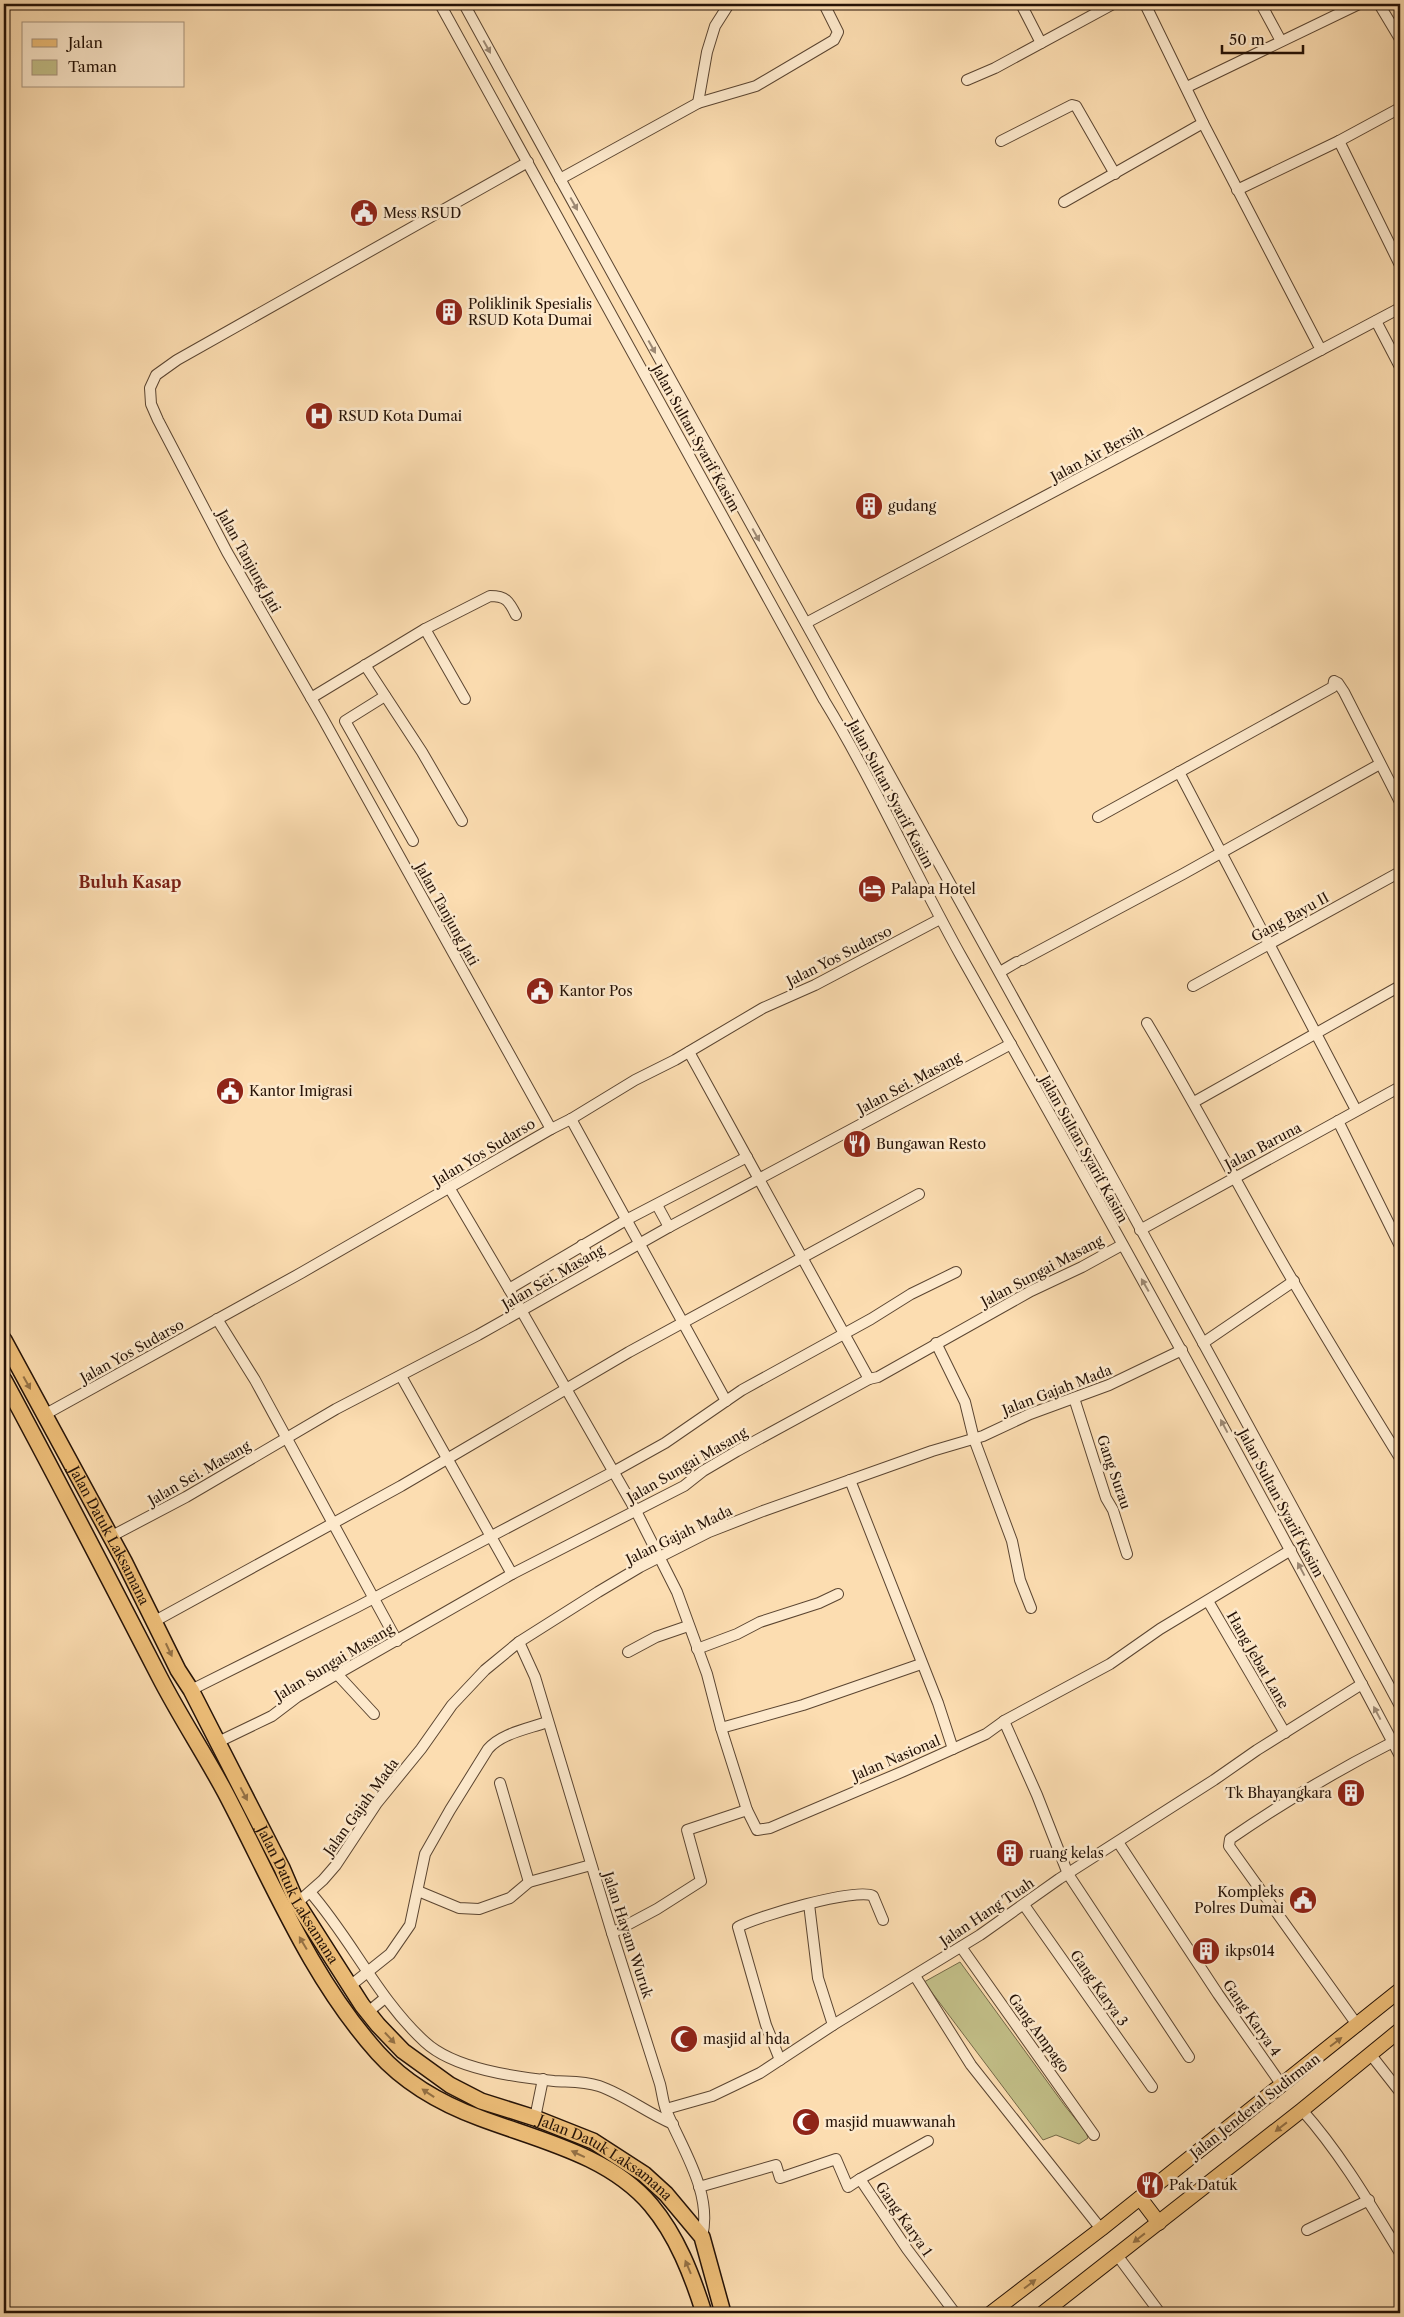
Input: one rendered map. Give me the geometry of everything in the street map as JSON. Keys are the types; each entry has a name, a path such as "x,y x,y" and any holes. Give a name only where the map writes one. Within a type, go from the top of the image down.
{"highway":[{"name":"Jalan Datuk Laksamana","path":"4,1340 155,1621 178,1670 282,1868 297,1903 368,2012 403,2051 450,2085 481,2101 535,2118 593,2141 631,2164 666,2194 702,2237 723,2313"},
{"name":"Jalan Datuk Laksamana","path":"4,1380 71,1503 160,1678 225,1791 285,1914 352,2023 382,2056 405,2077 438,2100 477,2118 564,2148 596,2163 628,2184 651,2205 682,2254 704,2313"},
{"path":"160,1678 178,1670"},
{"path":"316,1966 331,1956"}],"main road":[{"name":"Jalan Jenderal Sudirman","path":"991,2313 1101,2229 1281,2084 1358,2026 1400,1990"},
{"path":"1043,2313 1302,2110 1400,2030"},
{"path":"1140,2198 1159,2223"}],"street":[{"name":"Jalan Sultan Syarif Kasim","path":"440,4 843,732 940,919 1182,1350 1400,1756"},
{"name":"Jalan Sultan Syarif Kasim","path":"464,4 740,507 806,623 884,768 1000,972 1400,1706"},
{"path":"698,103 707,52 715,26 729,4"},
{"path":"560,179 698,103 756,86 834,40 838,32 824,4"},
{"path":"1020,4 1041,43"},
{"path":"967,80 995,68 1112,4"},
{"path":"1145,4 1203,123 1321,350"},
{"path":"1261,4 1281,41"},
{"path":"1187,87 1359,4"},
{"path":"1380,4 1400,39"},
{"path":"1001,141 1072,105 1076,106 1115,174"},
{"path":"1238,190 1400,108"},
{"path":"1064,202 1203,123"},
{"path":"1338,141 1400,265"},
{"name":"Jalan Tanjung Jati","path":"528,162 177,360 156,375 150,388 149,396 158,420 227,552 311,698 551,1129"},
{"name":"Jalan Air Bersih","path":"806,623 1400,308"},
{"path":"1376,321 1400,367"},
{"path":"724,517 740,507"},
{"path":"311,698 425,629 490,596 502,596 508,600 516,615"},
{"path":"425,629 465,700"},
{"path":"365,666 422,752 462,821"},
{"path":"1098,816 1333,687 1334,681 1338,683 1344,692 1400,802"},
{"path":"385,696 345,721 413,841"},
{"path":"1000,972 1221,853 1380,764"},
{"path":"1179,772 1356,1110"},
{"name":"Gang Bayu II","path":"1194,986 1400,872"},
{"name":"Jalan Yos Sudarso","path":"44,1414 450,1189 635,1080 688,1052 763,1008 815,985 940,919"},
{"path":"1194,1102 1400,986"},
{"path":"1147,1023 1194,1102 1342,1366 1400,1458"},
{"name":"Jalan Sei. Masang","path":"110,1537 186,1497 286,1438 521,1311 669,1227 1011,1044"},
{"path":"688,1052 869,1379"},
{"name":"Jalan Baruna","path":"1140,1230 1234,1176 1400,1087"},
{"path":"571,1119 726,1400"},
{"path":"1338,1121 1400,1246"},
{"path":"509,1289 626,1220 747,1157"},
{"name":"Jalan Nasional","path":"450,1189 636,1511 677,1592 714,1697 721,1728 748,1810 757,1830 770,1828 986,1734 1004,1721 1110,1664 1160,1629 1290,1550"},
{"path":"155,1621 448,1459 566,1388 919,1194"},
{"path":"657,1205 669,1227"},
{"path":"582,1245 595,1268"},
{"name":"Jalan Sungai Masang","path":"216,1743 272,1716 297,1697 512,1574 684,1486 703,1471 737,1451 1122,1245"},
{"path":"190,1690 374,1597 613,1472 665,1443 726,1400 911,1294 956,1272"},
{"path":"1203,1343 1294,1280"},
{"path":"217,1319 255,1380 397,1641"},
{"path":"936,1343 965,1402 974,1438 1012,1541 1020,1580 1031,1608"},
{"name":"Jalan Gajah Mada","path":"297,1903 336,1865 377,1803 421,1749 452,1705 485,1670 519,1642 598,1592 709,1532 850,1480 974,1438 1094,1389 1110,1386 1182,1350"},
{"path":"401,1376 512,1574"},
{"name":"Gang Surau","path":"1074,1398 1105,1494 1113,1510 1127,1554"},
{"path":"850,1480 943,1717 953,1748"},
{"path":"697,1649 736,1634 760,1622 819,1604 838,1594"},
{"name":"Hang Jebat Lane","path":"1208,1601 1285,1733"},
{"path":"628,1652 656,1637 688,1626"},
{"name":"Jalan Hayam Wuruk","path":"519,1642 535,1677 547,1722 556,1744 666,2109 699,2187 705,2217 702,2237"},
{"path":"721,1728 811,1702 921,1664"},
{"path":"337,1674 374,1714"},
{"name":"Jalan Hang Tuah","path":"666,2109 721,2092 760,2073 961,1947 1024,1906 1068,1874 1362,1684"},
{"path":"1004,1721 1037,1795 1068,1874 1189,2057"},
{"path":"350,1986 390,1954 410,1926 425,1854 488,1749 493,1744 513,1733 547,1722"},
{"path":"1358,2026 1248,1875 1228,1842 1269,1812 1317,1782 1393,1742"},
{"path":"500,1783 529,1882"},
{"path":"612,1933 657,1909 701,1881 687,1830 748,1810"},
{"name":"Gang Karya 4","path":"1118,1842 1212,1986 1281,2084"},
{"path":"418,1891 459,1908 479,1909 510,1898 529,1882 591,1865"},
{"path":"310,1892 328,1912 385,1998 426,2043 447,2057 508,2075 597,2086 615,2092 657,2117 673,2124"},
{"path":"780,2060 766,2025 737,1929 750,1922 809,1904 834,1898 868,1894 875,1898 884,1920"},
{"path":"809,1904 818,1978 833,2026"},
{"name":"Gang Karya 3","path":"1024,1906 1152,2087"},
{"name":"Gang Ampago","path":"961,1947 1094,2135"},
{"path":"915,1976 971,2065 1101,2229"},
{"path":"368,2012 385,1998"},
{"path":"1371,2055 1400,2092"},
{"path":"535,2118 543,2079"},
{"path":"1302,2110 1320,2131 1369,2200 1400,2253"},
{"path":"860,2178 928,2140"},
{"name":"Gang Karya 1","path":"699,2187 776,2165 780,2178 834,2159 837,2160 848,2187 860,2178 908,2249 955,2313"},
{"path":"1307,2230 1369,2200"},
{"path":"1117,2255 1160,2313"}],"green space":[{"path":"960,1962 1086,2132 1088,2138 1079,2144 1056,2135 1043,2140 924,1982"}],"place":[{"name":"Mess RSUD","path":"364,213"},
{"name":"Poliklinik Spesialis RSUD Kota Dumai","path":"449,312"},
{"name":"RSUD Kota Dumai","path":"319,416"},
{"name":"gudang","path":"869,506"},
{"name":"Palapa Hotel","path":"872,889"},
{"name":"Kantor Pos","path":"540,991"},
{"name":"Kantor Imigrasi","path":"230,1091"},
{"name":"Bungawan Resto","path":"857,1144"},
{"name":"Tk Bhayangkara","path":"1351,1793"},
{"name":"ruang kelas","path":"1010,1853"},
{"name":"Kompleks Polres Dumai","path":"1303,1900"},
{"name":"ikps014","path":"1206,1951"},
{"name":"masjid al hda","path":"684,2039"},
{"name":"masjid muawwanah","path":"806,2122"},
{"name":"Pak Datuk","path":"1150,2185"}],"district":[{"name":"Buluh Kasap","path":"130,882"}]}
